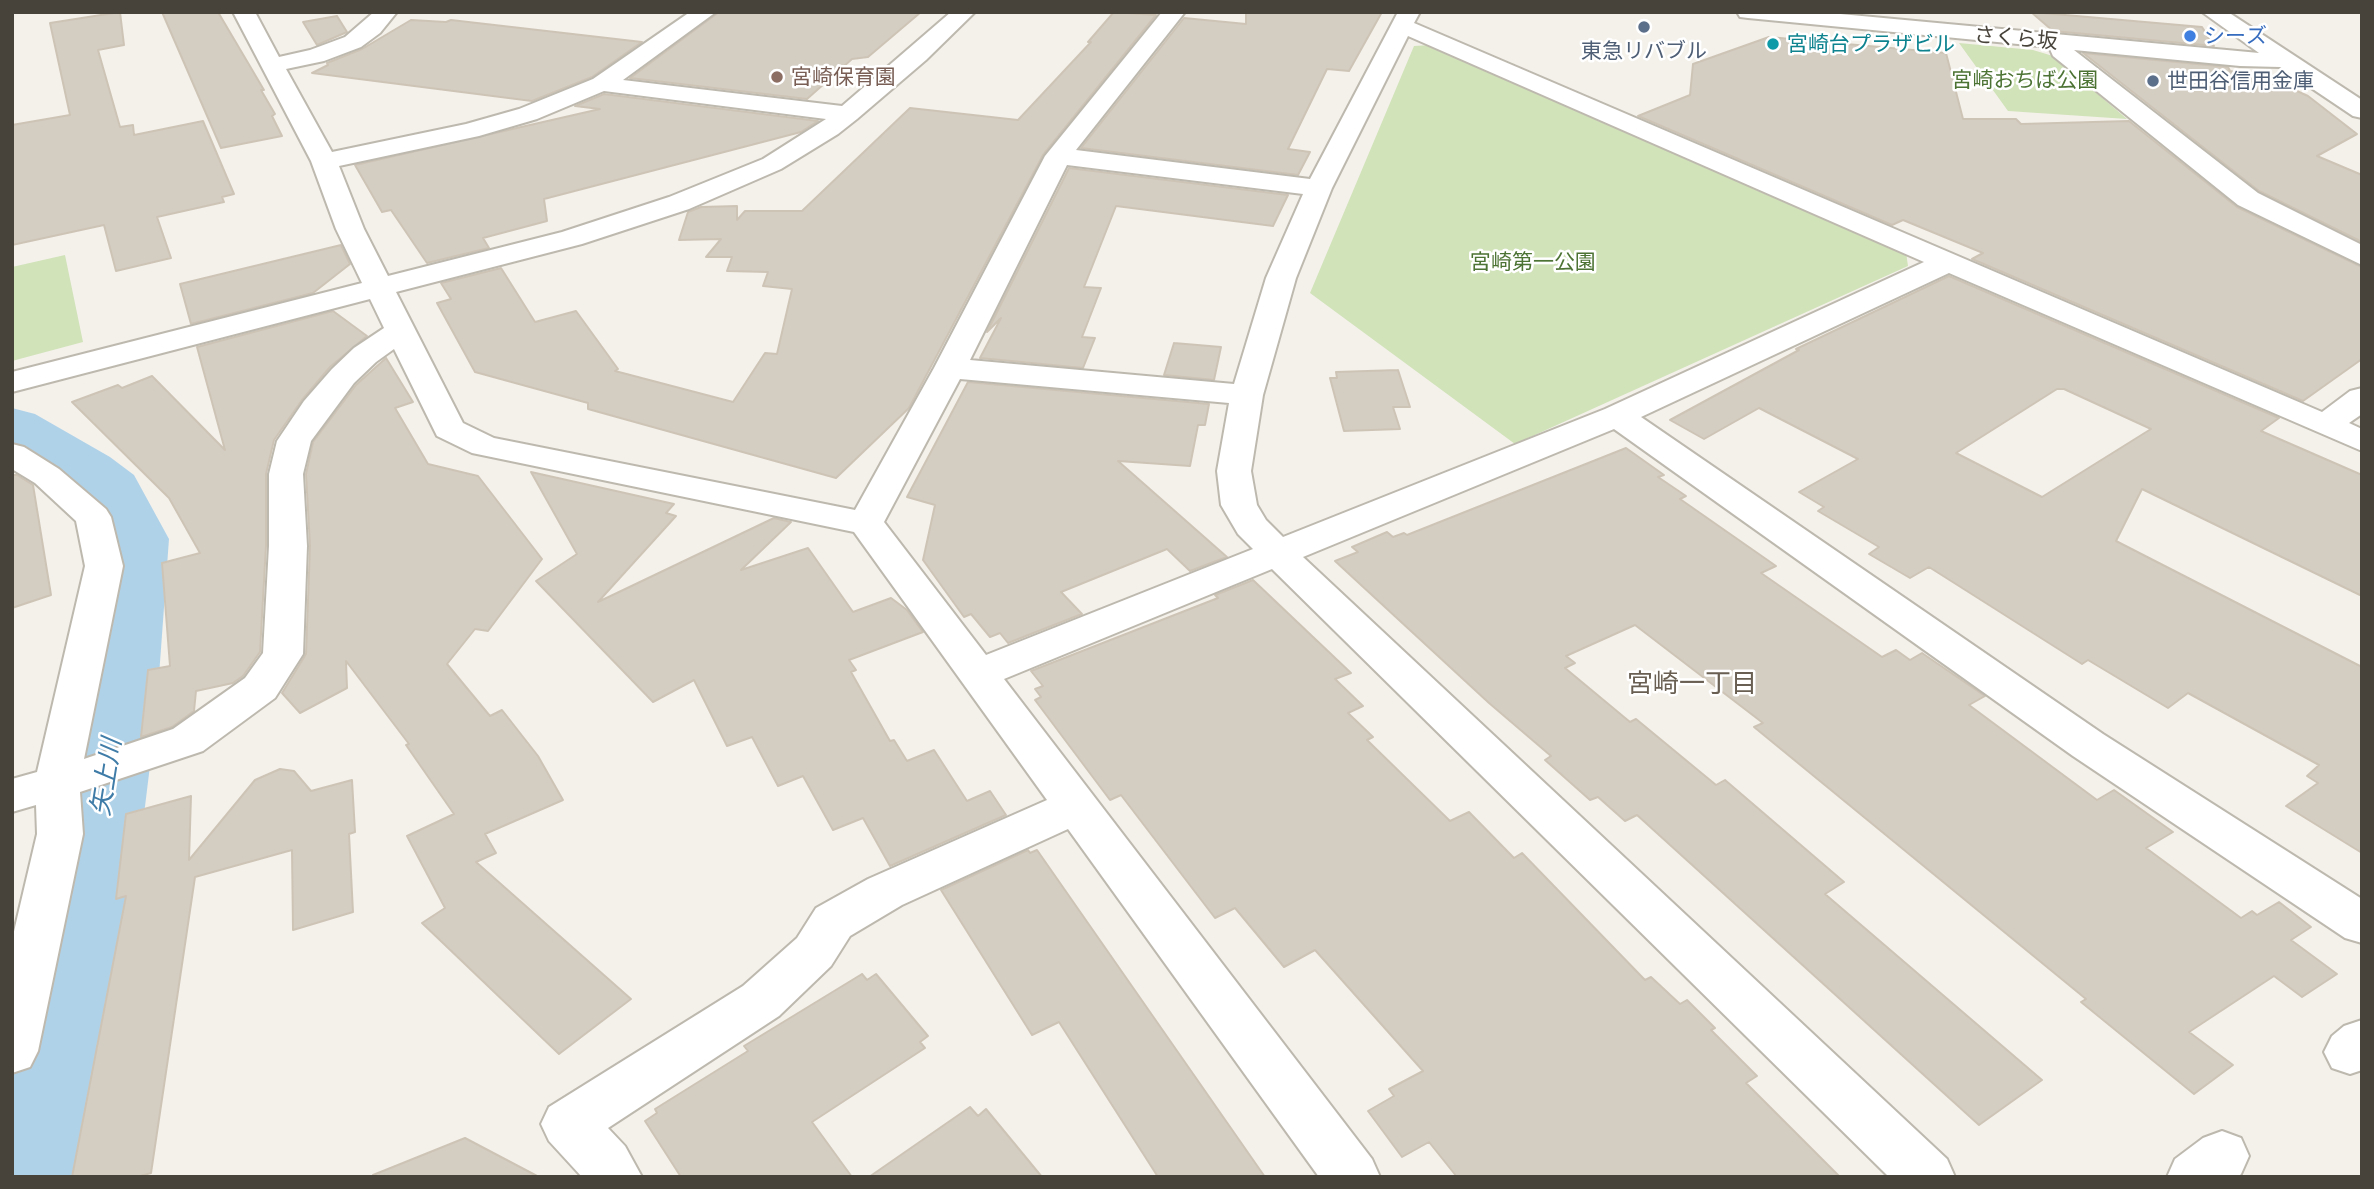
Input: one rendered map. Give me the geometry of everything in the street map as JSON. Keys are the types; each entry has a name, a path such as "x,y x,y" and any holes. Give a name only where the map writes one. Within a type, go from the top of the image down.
{"street":[{"path":"244,12 324,161 350,229 449,429 484,446 866,523 1352,1177"},
{"path":"272,65 316,56 353,42 372,28 386,12"},
{"path":"324,161 470,131 528,114 601,84 705,12"},
{"path":"12,382 572,238 678,202 772,163 848,114 964,12"},
{"path":"866,523 950,368 1058,156 1174,12"},
{"name":"さくら坂","path":"1748,12 2239,59 2283,60"},
{"path":"2213,12 2362,111"},
{"path":"1927,1177 1278,554 1251,526 1239,505 1234,471 1247,395 1281,278 1319,188 1406,19 1948,262 2362,441"},
{"path":"2058,41 2061,51 2248,199 2362,256"},
{"path":"601,84 848,114"},
{"path":"1058,156 1319,188"},
{"path":"978,674 1617,416 1948,262"},
{"path":"12,796 118,765 188,740 260,688 283,654 288,558 286,474 294,441 342,376 365,355 402,330"},
{"path":"950,368 1247,395"},
{"path":"2325,425 2362,398"},
{"path":"1617,416 2088,745 2362,924"},
{"path":"12,454 47,476 93,517 104,566 64,781 60,834 12,1051"},
{"path":"614,1177 606,1164 568,1124 761,1001 814,952 833,922 885,892 1076,806"}],"green space":[{"name":"宮崎おちば公園","path":"1959,43 2033,50 2053,56 2127,119 2008,111"},
{"name":"宮崎第一公園","path":"1430,45 1906,252 1908,266 1515,444 1310,293 1414,46"},
{"path":"65,255 83,342 12,361 12,267"}],"building":[{"path":"120,12 124,45 98,50 120,127 133,125 134,135 203,121 234,194 222,197 224,202 157,217 171,258 116,271 104,225 12,245 12,125 70,115 50,23"},
{"path":"162,12 218,12 264,90 261,90 275,114 272,116 282,136 221,148"},
{"path":"719,12 921,12 868,57 852,59 807,99 630,78"},
{"path":"1114,12 1156,15 1043,155 909,408 836,478 588,409 588,403 475,372 437,303 451,299 441,283 501,268 535,322 576,311 618,369 615,371 733,402 765,353 777,354 792,289 763,286 768,272 727,271 732,257 706,257 721,239 679,240 688,212 701,207 737,206 737,220 745,211 802,211 910,108 1018,120 1091,42 1088,42"},
{"path":"1246,12 1382,12 1349,71 1327,69 1288,149 1310,152 1298,175 1081,148 1184,18 1246,24"},
{"path":"2031,12 2202,27 2214,46 2053,31"},
{"path":"337,16 347,32 317,45 303,22"},
{"path":"411,20 451,20 642,42 592,77 532,101 312,73 328,65 327,63 362,49"},
{"path":"1769,37 1946,53 1963,119 2016,119 2021,124 2129,121 2237,207 2362,267 2362,359 2303,401 1972,259 1983,253 1903,220 1892,225 1638,116 1690,95 1693,64"},
{"path":"2083,53 2228,67 2230,71 2268,78 2308,96 2357,134 2317,156 2362,175 2362,242 2259,191"},
{"path":"604,94 818,121 801,132 544,199 547,221 483,238 489,248 427,263 391,210 382,212 355,165 600,109 575,106"},
{"path":"1069,168 1288,195 1273,226 1116,206 1084,287 1101,288 1082,337 1095,338 1083,368 980,358 1001,318 987,332"},
{"path":"341,245 350,264 313,293 191,324 180,284"},
{"path":"1949,276 2279,418 2261,431 2362,475 2362,596 2142,489 2116,541 2362,667 2362,853 2286,806 2318,783 2307,776 2319,765 2188,693 2168,708 2088,660 2082,664 1929,567 1910,578 1869,554 1879,547 1818,511 1824,507 1799,492 1858,459 1759,408 1704,439 1670,420 1799,350 1796,349","holes":["2057,389 2064,389 2151,429 2042,497 1956,453"]},
{"path":"333,311 367,336 330,367 302,400 274,440 266,474 266,546 260,652 243,676 233,683 196,691 194,711 172,727 141,737 148,670 170,666 162,563 200,553 169,498 72,402 118,385 122,388 152,376 225,450 197,347"},
{"path":"1174,343 1221,347 1214,380 1164,375"},
{"path":"386,358 413,402 395,408 428,464 478,476 542,559 488,631 475,629 447,664 490,716 502,710 538,756 563,800 485,834 496,853 476,862 631,999 559,1054 422,923 445,908 407,836 454,814 406,745 409,744 346,661 347,688 300,713 282,693 306,654 310,546 306,474 313,442 356,385"},
{"path":"1398,370 1410,407 1393,407 1400,429 1344,431 1330,378 1337,378 1336,372"},
{"path":"968,382 1209,404 1205,425 1198,425 1190,466 1118,461 1227,557 1190,571 1167,549 1061,592 1082,614 1008,643 1000,633 990,637 971,614 964,617 923,560 935,505 907,497"},
{"path":"1626,448 1664,475 1658,477 1686,496 1680,499 1776,566 1761,573 1882,657 1896,650 1910,660 1922,653 1985,696 1969,705 2097,800 2114,790 2173,832 2146,848 2241,918 2252,911 2257,915 2279,902 2311,927 2291,940 2337,974 2302,997 2274,976 2189,1032 2233,1065 2194,1094 2081,1002 2086,999 1754,727 1763,723 1635,625 1566,656 1575,663 1565,668 1630,722 1636,719 1716,785 1725,780 1844,882 1825,894 2042,1080 1979,1125 1637,815 1625,821 1598,797 1590,800 1545,760 1551,756 1489,703 1335,561 1358,552 1352,547 1387,532 1393,537 1404,533 1407,535"},
{"path":"531,472 674,504 666,513 676,516 598,602 774,518 791,522 741,570 808,548 853,612 891,598 907,610 923,632 849,660 856,670 851,672 890,741 894,740 907,761 934,750 967,801 990,791 1006,815 890,866 863,818 833,830 803,776 778,786 752,737 727,746 694,680 653,702 536,581 577,554"},
{"path":"12,475 17,475 33,485 51,595 12,608"},
{"path":"1253,580 1351,673 1335,679 1363,706 1348,713 1373,737 1367,740 1450,821 1469,812 1514,858 1522,853 1645,980 1651,977 1680,1004 1687,1000 1715,1028 1711,1030 1757,1076 1746,1083 1840,1177 1457,1177 1429,1142 1402,1157 1368,1111 1394,1096 1389,1089 1423,1071 1315,950 1284,967 1235,908 1215,918 1121,795 1110,800 1035,700 1041,697 1035,689 1043,686 1031,671 1218,598 1215,595"},
{"path":"280,769 294,771 311,791 352,780 355,832 349,834 353,912 293,930 292,850 195,877 151,1173 137,1177 72,1177 126,896 116,899 126,814 191,796 189,860 255,780"},
{"path":"1028,850 1030,853 1037,850 1265,1177 1158,1177 1059,1022 1032,1035 941,890"},
{"path":"862,974 867,980 876,974 928,1036 920,1042 925,1048 812,1122 852,1177 681,1177 645,1121 657,1113 655,1109 748,1051 744,1046"},
{"path":"970,1107 978,1116 986,1109 1042,1177 869,1177"},
{"path":"465,1138 539,1177 373,1177 373,1175"}],"waterway":[{"name":"矢上川","path":"12,428 86,471 110,490 133,539 115,717 77,969 32,1140 17,1177"}],"place":[{"name":"東急リバブル","path":"1644,27"},
{"name":"シーズ","path":"2190,36"},
{"name":"宮崎台プラザビル","path":"1773,44"},
{"name":"宮崎保育園","path":"777,77"},
{"name":"世田谷信用金庫","path":"2153,81"}],"district":[{"name":"宮崎一丁目","path":"1692,683"}]}
